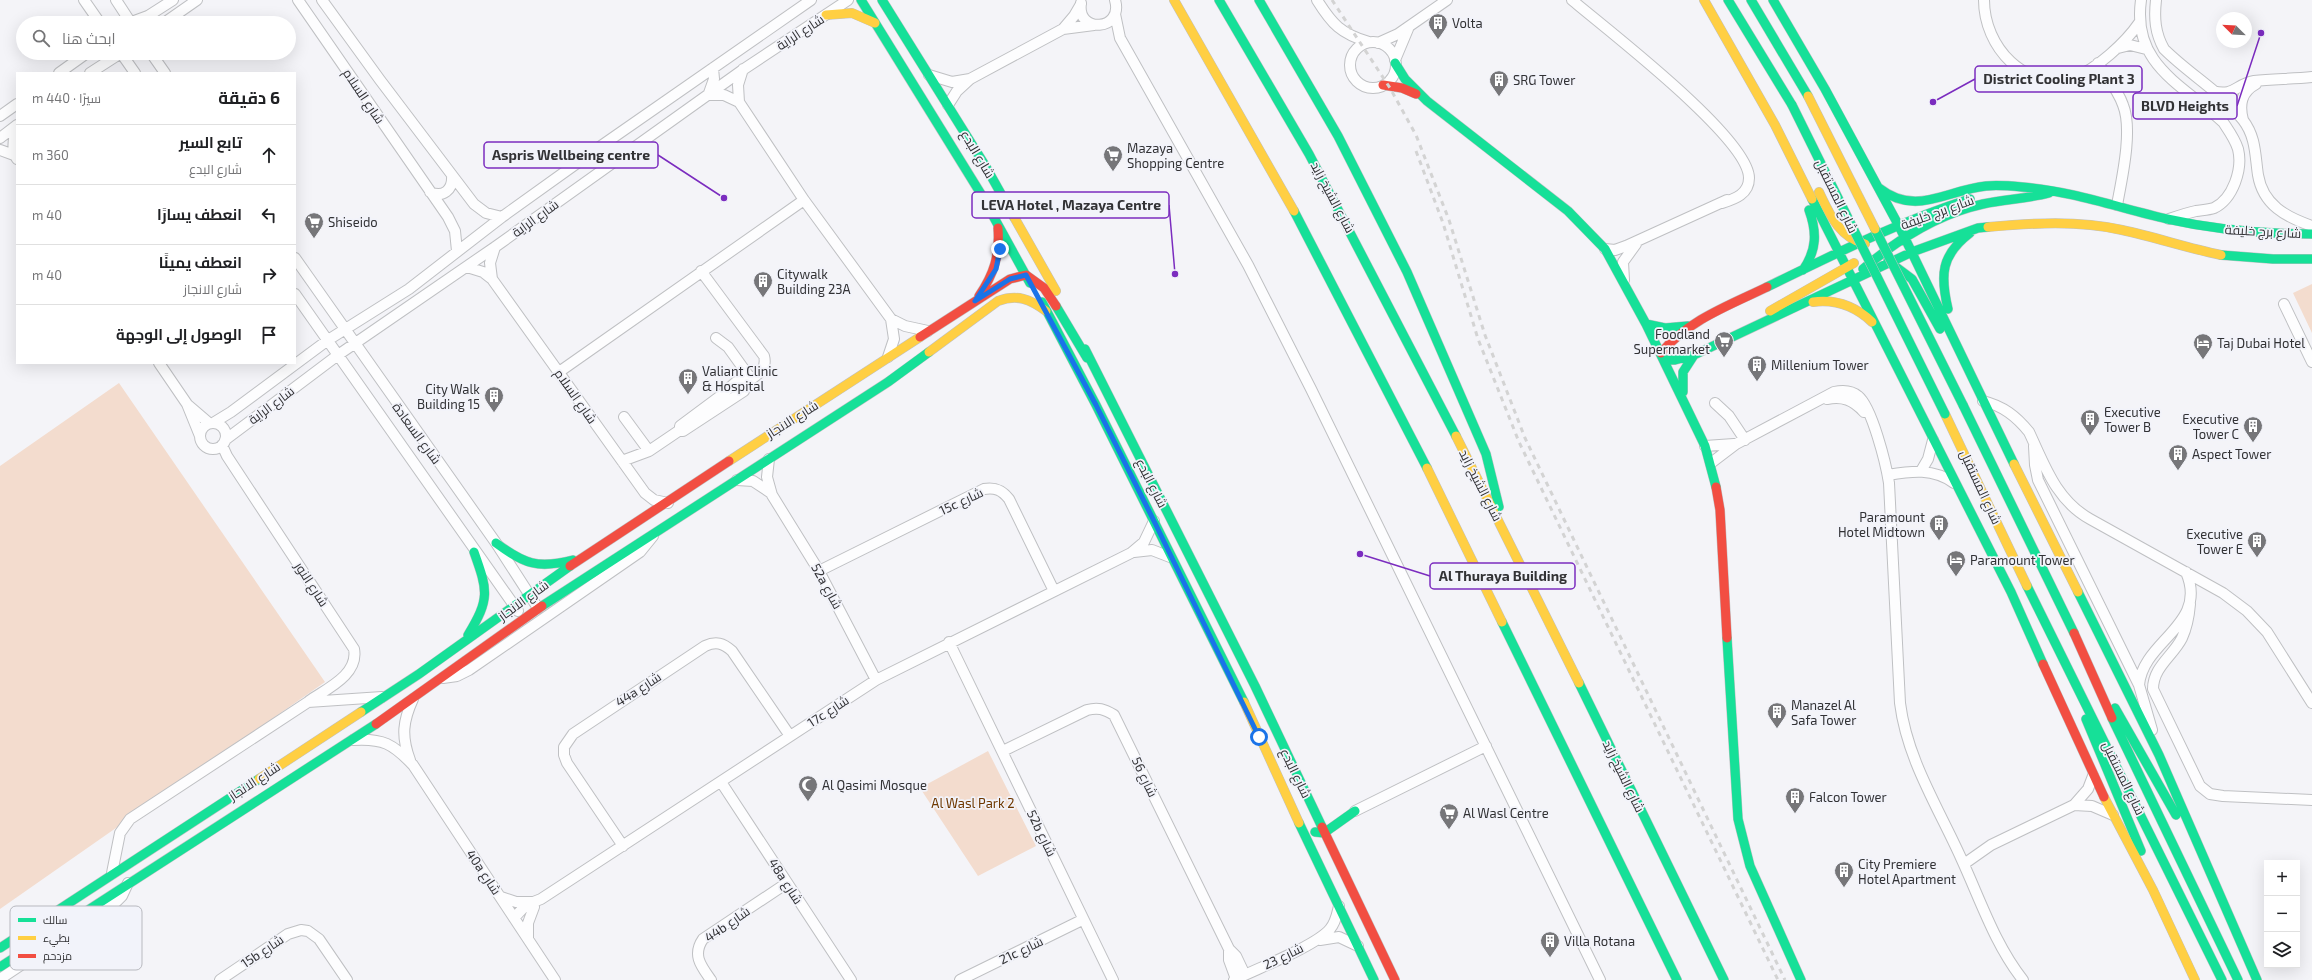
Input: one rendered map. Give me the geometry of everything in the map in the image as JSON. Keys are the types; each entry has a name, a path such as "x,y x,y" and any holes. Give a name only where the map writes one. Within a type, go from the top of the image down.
{"main road":[{"name":"شارع البدع","path":"861,0 998,222 1046,311 1154,521 1170,557 1248,711 1268,759 1374,980"},
{"name":"شارع البدع","path":"882,0 948,105 1027,237 1074,323 1087,358 1255,686 1395,980"},
{"path":"1174,0 1263,154 1338,292 1406,426 1677,980"},
{"name":"شارع الشيخ زايد","path":"1219,0 1279,98 1368,263 1504,531 1724,980"},
{"path":"1259,0 1338,136 1407,272 1486,454 1504,531"},
{"name":"شارع المستقبل","path":"1704,0 1775,125 1799,171 1954,483 2027,625 2093,776 2154,890 2195,980"},
{"name":"شارع المستقبل","path":"1728,0 1792,105 1946,414 2077,690 2106,742 2222,980"},
{"name":"شارع المستقبل","path":"1751,0 1808,96 1963,405 2062,607 2120,735 2238,980"},
{"path":"1773,0 1817,71 1905,237 1954,335 1971,378 2159,755 2186,817 2203,864"},
{"path":"826,15 840,12 854,12 876,23"},
{"path":"1395,62 1404,78 1427,101"},
{"path":"1383,85 1411,91 1427,101 1573,215 1605,249 1663,356 1684,399 1711,463 1720,516 1736,803 1745,851 1800,980"},
{"path":"1775,125 1800,156 1843,235 1851,241 1861,244 1912,252"},
{"path":"1799,171 1802,191 1814,222 1816,239 1811,258 1803,270"},
{"path":"1878,187 1897,199 1913,202 1926,201 1986,186 2002,187"},
{"name":"شارع برج خليفة","path":"2312,234 2267,234 2220,229 2167,219 2117,205 2022,188 2002,187 1991,195 1954,203 1899,226 1803,270 1688,326 1673,338 1663,356 1675,360 1694,355 1912,252 1964,232 1985,227 2031,223 2082,224 2122,230 2192,249 2223,255 2273,260 2312,259"},
{"path":"1741,332 1782,303 1846,267 1889,248 1905,237 1938,220 1982,204 2029,199 2052,193"},
{"name":"شارع الانجاز","path":"62,906 384,697 515,607 583,557 668,503 778,428 975,301 992,276 998,261 1000,249 998,222"},
{"path":"1853,279 1880,246 1899,226"},
{"path":"1954,335 1943,288 1942,274 1944,266 1951,251 1960,242 1969,234 1985,227"},
{"path":"1839,253 1874,255 1890,262 1905,272 1919,288 1956,357 1971,378"},
{"path":"975,301 1010,279 1026,275 1035,278 1046,288 1076,343 1087,358"},
{"name":"شارع الانجاز","path":"93,906 246,810 413,698 538,608 888,382 998,301 1007,297 1026,297 1046,311"},
{"path":"1799,306 1822,301 1846,304 1869,318 1880,332"},
{"path":"1646,324 1665,328 1688,326"},
{"path":"1684,399 1682,375 1686,364 1694,355"},
{"path":"496,543 520,561 539,566 550,566 583,557"},
{"path":"464,642 482,614 487,599 485,579 474,552"},
{"path":"2096,681 2135,739 2203,864 2257,980"},
{"path":"2077,690 2093,738 2136,836 2154,890"},
{"path":"1268,759 1284,776 1311,830 1316,833 1324,833 1355,811"},
{"path":"1311,804 1330,816 1355,811"},
{"path":"51,906 58,901 87,889"},
{"path":"1768,905 1809,980"},
{"path":"0,940 10,933"},
{"name":"شارع الانجاز","path":"0,948 10,941"},
{"name":"شارع الانجاز","path":"0,967 10,960"}],"street":[{"path":"84,0 95,16"},
{"path":"116,0 126,16"},
{"path":"148,16 172,0"},
{"path":"174,16 197,0"},
{"name":"شارع السلام","path":"298,0 452,223 455,231 456,251"},
{"name":"شارع السلام","path":"322,0 452,176 482,212 502,217"},
{"name":"شارع الراية","path":"296,364 328,340 409,289 456,251 502,217 811,0"},
{"name":"شارع الراية","path":"221,445 338,355 467,267 744,69 848,0"},
{"path":"1115,0 1116,31 1248,265 1311,389 1600,980"},
{"path":"1317,0 1334,25 1344,33 1374,42 1389,49 1395,62"},
{"path":"1410,26 1395,62 1393,76 1383,85 1368,87 1360,84 1351,72 1351,56 1356,50 1398,34 1447,0"},
{"path":"1572,0 1697,105 1715,123 1738,154 1742,168 1742,181 1736,193 1722,203 1638,241 1614,250 1605,249"},
{"path":"1984,0 1989,29 2008,61 2028,74 2047,79 2061,79 2074,76 2098,63 2128,37 2139,23"},
{"path":"2140,0 2139,23 2146,48 2161,70 2223,122 2238,150 2239,162 2237,177 2230,194 2222,202 2214,207 2167,219"},
{"path":"2156,0 2155,25 2158,38 2164,49 2213,91 2243,121"},
{"path":"1081,1 1084,17 1111,33 1128,53"},
{"path":"948,105 957,91 970,79 1063,29 1074,16 1081,1"},
{"path":"1063,29 1097,25 1108,22 1115,14"},
{"path":"2114,49 2130,45 2146,48"},
{"path":"60,72 77,60"},
{"path":"92,72 110,60"},
{"path":"126,60 134,72"},
{"path":"156,60 164,72"},
{"path":"2098,63 2120,98 2126,114 2127,132 2117,205"},
{"path":"713,68 714,79 707,95 724,95 740,102"},
{"path":"744,69 738,85 740,102 804,200 891,319 905,326 928,331"},
{"path":"929,75 952,82 970,79"},
{"path":"2213,91 2221,93 2230,92 2250,82 2312,77"},
{"path":"2261,81 2248,90 2242,100 2241,112 2243,121 2254,142 2258,174 2263,190 2282,213 2297,222 2312,226"},
{"path":"0,116 16,105"},
{"path":"0,138 16,127"},
{"path":"16,132 14,143 16,157"},
{"path":"0,150 16,157"},
{"path":"430,192 435,195 447,192 451,188 452,176"},
{"path":"559,372 804,200"},
{"path":"1624,282 1623,262 1630,250 1638,241"},
{"path":"492,279 490,263 495,247"},
{"name":"شارع السعادة","path":"296,259 354,345 496,543 538,608"},
{"name":"شارع السلام","path":"467,267 483,272 492,279 649,497 668,503"},
{"path":"622,461 646,453 680,430 683,431 744,391 748,381 762,371 765,364 764,356 701,271"},
{"name":"شارع السعادة","path":"296,295 474,552 523,618"},
{"path":"2284,304 2312,362"},
{"path":"888,358 894,339 891,319"},
{"path":"716,338 728,347 748,381"},
{"path":"160,364 187,404 204,446 221,445 224,428 211,423 187,404"},
{"name":"شارع الراية","path":"211,423 231,412 296,364"},
{"path":"1711,463 1736,444 1819,401 1847,398 1856,404 1871,421 1888,479 1902,720 1914,760 2002,947 2023,980"},
{"path":"1983,401 2002,408 2016,417 2029,432 2057,490 2071,507 2235,601 2257,621 2276,644 2312,703"},
{"path":"1715,403 1729,416 1745,440"},
{"path":"621,418 646,453"},
{"path":"200,436 202,428 211,423"},
{"path":"1917,471 1928,459 1933,440"},
{"path":"1705,446 1736,444"},
{"path":"2034,444 2035,466 2038,480 2139,685 2159,755"},
{"name":"شارع النور","path":"112,873 120,833 130,819 308,702 348,672 354,660 352,646 221,445"},
{"name":"52a شارع","path":"769,459 767,477 772,495"},
{"path":"1888,479 1917,471 1942,476 1954,483"},
{"name":"52a شارع","path":"737,480 753,481 764,486 772,495 820,571 876,680"},
{"name":"15c شارع","path":"820,571 984,489 992,488 1005,493 1009,499 1054,591"},
{"name":"17c شارع","path":"514,918 522,909 536,903 876,680 1131,553 1144,542 1154,521"},
{"name":"شارع الانجاز","path":"439,678 457,676 469,670 640,552 657,531"},
{"name":"17c شارع","path":"1131,553 1152,550 1170,557"},
{"path":"2186,572 2191,588 2190,604 2184,632 2176,648 2156,673 2153,689 2200,786 2210,794 2223,796 2312,800"},
{"path":"2139,685 2144,666 2178,626 2190,604"},
{"name":"52b شارع","path":"950,642 1082,920 1113,980"},
{"name":"44a شارع","path":"623,846 567,763 564,755 567,740 573,734 613,706 705,646 716,643 727,646 732,651 790,736"},
{"path":"308,702 384,697"},
{"name":"40a شارع","path":"413,698 403,728 404,742 413,765"},
{"name":"شارع 56","path":"1003,751 1087,710 1096,708 1106,710 1114,715 1229,949 1229,960 1238,978"},
{"name":"40a شارع","path":"352,740 373,740 387,743 399,750 413,765 555,980"},
{"path":"1355,811 1486,746"},
{"path":"1962,860 2074,805 2088,789 2093,776"},
{"name":"48a شارع","path":"721,782 851,980"},
{"path":"2074,805 2092,806 2113,815"},
{"path":"109,906 122,896 128,883"},
{"name":"44b شارع","path":"711,980 698,959 699,945 703,939 787,884"},
{"path":"501,898 516,902 536,903 528,923 528,939"},
{"name":"شارع 23","path":"1238,978 1311,943 1326,933 1333,925 1338,906"},
{"name":"21c شارع","path":"960,980 1082,920"},
{"name":"15b شارع","path":"220,980 288,934 301,930 308,931 324,944 347,980"},
{"name":"شارع 23","path":"1311,943 1339,937 1358,946"},
{"path":"0,979 13,970"},
{"path":"2252,970 2262,980"}],"green space":[{"path":"2312,284 2312,333 2293,293"},
{"path":"119,383 325,682 0,909 0,466"},
{"name":"Al Wasl Park 2","path":"988,751 1036,846 978,876 920,788"}],"railway":[{"path":"1332,0 1390,88 1416,135 1449,220 1485,335 1525,438 1785,980"},
{"path":"1416,151 1443,223 1478,339 1519,442 1778,980"}],"traffic: fast":[{"path":"861,0 981,194 1030,283"},
{"path":"882,0 986,167 1014,217"},
{"path":"1219,0 1309,154 1456,436"},
{"path":"1259,0 1338,136 1407,272 1486,454 1499,507"},
{"path":"1728,0 1792,105"},
{"path":"1751,0 1808,96"},
{"path":"1773,0 1825,89 1900,228 2014,464"},
{"path":"1395,63 1405,79 1427,101 1568,211 1605,249 1646,324 1705,446 1716,487"},
{"path":"1792,105 1945,414"},
{"path":"1879,188 1893,196 1906,200 1919,201 1971,188 1986,186 2041,189 2077,196 2167,219 2221,229 2312,234"},
{"path":"1863,269 1904,238 1950,214 1983,204 2049,193"},
{"path":"1812,199 2011,592 2043,664"},
{"path":"1767,287 1892,228 1970,199"},
{"path":"1803,270 1808,263 1814,241 1812,218 1809,210"},
{"path":"1294,211 1427,468"},
{"path":"1664,360 1675,360 1694,355 1912,252 1978,228 1988,227"},
{"path":"1875,229 1963,405"},
{"path":"1948,309 1944,286 1945,266 1953,249 1970,233"},
{"path":"2221,255 2273,259 2312,259"},
{"path":"1888,261 1912,279 1940,329"},
{"path":"1042,302 1096,405 1244,702"},
{"path":"1056,306 1087,358"},
{"path":"1646,324 1665,328 1688,326"},
{"path":"1085,349 1255,686 1322,827"},
{"path":"542,606 888,382 929,352"},
{"path":"1683,392 1683,372 1694,355"},
{"path":"1963,405 2074,633"},
{"path":"496,543 515,556 532,563 550,564 573,560"},
{"path":"468,635 480,612 484,595 482,576 474,552"},
{"path":"361,712 419,674 570,566"},
{"path":"2027,586 2222,980"},
{"path":"2078,592 2159,755 2257,980"},
{"path":"1502,622 1677,980"},
{"path":"1727,638 1738,819 1750,866 1801,980"},
{"path":"1579,683 1724,980"},
{"path":"2115,708 2176,815"},
{"path":"2112,718 2238,980"},
{"path":"2086,719 2141,851"},
{"path":"94,906 376,724"},
{"path":"64,906 259,779"},
{"path":"1315,832 1324,833 1355,811"},
{"path":"1299,823 1374,980"},
{"path":"0,948 10,941"},
{"path":"0,967 10,961"}],"traffic: slow":[{"path":"1174,0 1294,211"},
{"path":"1704,0 1775,125 1812,199"},
{"path":"826,15 852,13 875,23"},
{"path":"1808,96 1875,229"},
{"path":"1819,192 1827,209 1842,231 1856,241 1865,244"},
{"path":"1014,217 1056,291"},
{"path":"1988,227 2055,223 2089,225 2134,233 2221,255"},
{"path":"1770,311 1854,263"},
{"path":"929,352 998,301 1011,298 1023,299 1034,303 1046,311"},
{"path":"1813,302 1821,301 1845,305 1866,316 1872,322"},
{"path":"729,461 920,337"},
{"path":"1945,414 2027,586"},
{"path":"1456,436 1579,683"},
{"path":"2014,464 2078,592"},
{"path":"1427,468 1502,622"},
{"path":"1244,702 1299,823"},
{"path":"259,779 361,712"},
{"path":"2104,797 2153,890 2195,980"}],"traffic: jam":[{"path":"1383,85 1402,88 1416,94"},
{"path":"979,296 989,280 995,264 998,247 998,228"},
{"path":"920,337 1010,279 1026,275 1044,288 1056,306"},
{"path":"1661,353 1672,341 1697,322 1710,314 1767,287"},
{"path":"570,566 729,461"},
{"path":"1716,487 1720,510 1727,638"},
{"path":"376,724 542,606"},
{"path":"2074,633 2112,718"},
{"path":"2043,664 2104,797"},
{"path":"1322,827 1395,980"}],"place":[{"name":"BLVD Heights","path":"2261,33"},
{"name":"Volta","path":"1438,40"},
{"name":"SRG Tower","path":"1499,97"},
{"name":"District Cooling Plant 3","path":"1933,102"},
{"name":"Mazaya Shopping Centre","path":"1113,172"},
{"name":"Aspris Wellbeing centre","path":"724,198"},
{"name":"Shiseido","path":"314,239"},
{"name":"LEVA Hotel , Mazaya Centre","path":"1175,274"},
{"name":"Citywalk Building 23A","path":"763,298"},
{"name":"Foodland Supermarket","path":"1724,358"},
{"name":"Taj Dubai Hotel","path":"2203,360"},
{"name":"Millenium Tower","path":"1757,382"},
{"name":"Valiant Clinic & Hospital","path":"688,395"},
{"name":"City Walk Building 15","path":"494,413"},
{"name":"Executive Tower B","path":"2090,436"},
{"name":"Executive Tower C","path":"2253,443"},
{"name":"Aspect Tower","path":"2178,471"},
{"name":"Paramount Hotel Midtown","path":"1939,541"},
{"name":"Al Thuraya Building","path":"1360,554"},
{"name":"Executive Tower E","path":"2257,558"},
{"name":"Paramount Tower","path":"1956,577"},
{"name":"Manazel Al Safa Tower","path":"1777,729"},
{"name":"Al Qasimi Mosque","path":"808,802"},
{"name":"Falcon Tower","path":"1795,814"},
{"name":"Al Wasl Centre","path":"1449,830"},
{"name":"City Premiere Hotel Apartment","path":"1844,888"},
{"name":"Villa Rotana","path":"1550,958"}],"route":[{"path":"1000,249 996,269 975,301 1010,279 1021,275 1026,275 1096,405 1154,521 1170,557 1248,711 1259,737"}]}
